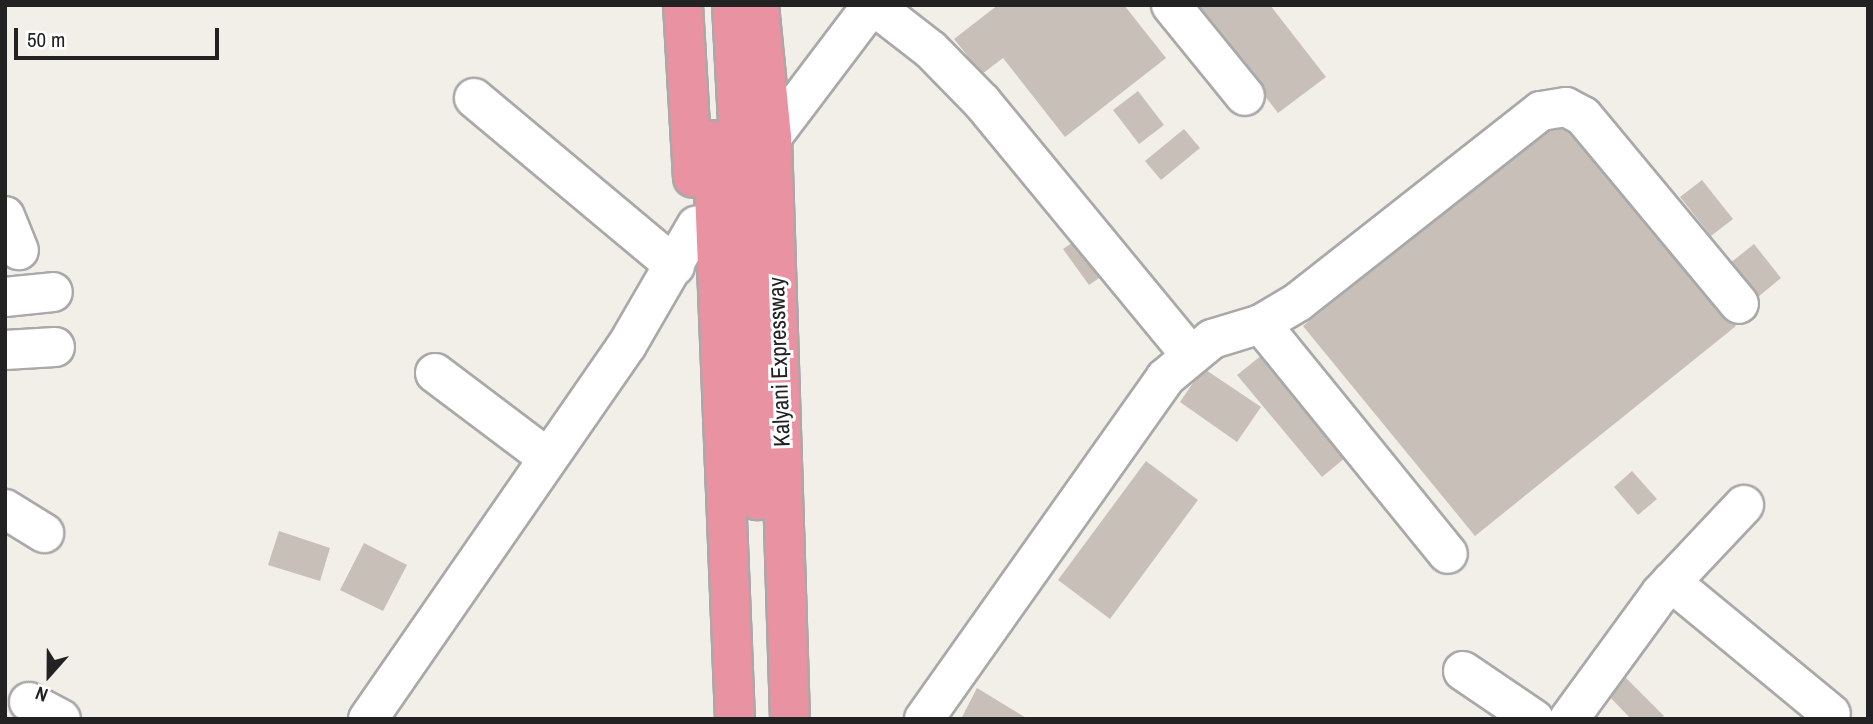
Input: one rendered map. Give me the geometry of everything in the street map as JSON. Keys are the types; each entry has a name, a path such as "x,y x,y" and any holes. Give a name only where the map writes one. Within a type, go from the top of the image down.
{"highway":[{"path":"683,5 696,226 708,719"},
{"path":"705,5 735,719"},
{"path":"732,5 768,719"},
{"name":"Kalyani Expressway","path":"759,5 772,137 790,719"}],"street":[{"path":"772,137 873,5 931,50 982,102 1190,354"},
{"path":"1171,5 1245,96"},
{"path":"474,98 675,266"},
{"path":"924,719 1165,378 1190,354 1212,339 1261,324 1552,106 1583,116 1598,131 1739,304"},
{"path":"368,719 548,458 675,266 696,226"},
{"path":"5,297 53,292"},
{"path":"1261,324 1448,554"},
{"path":"5,350 55,347"},
{"path":"435,373 548,458"},
{"path":"1569,719 1671,582 1744,505"},
{"path":"5,509 44,533"},
{"path":"1671,582 1832,717"},
{"path":"1462,671 1534,719"}],"building":[{"path":"998,5 1124,5 1166,58 1065,137 1003,58 982,74 954,39"},
{"path":"1195,5 1270,5 1326,77 1278,113"},
{"path":"1138,91 1164,125 1139,144 1113,110"},
{"path":"1564,115 1736,326 1475,536 1303,326"},
{"path":"1184,129 1200,148 1161,180 1145,161"},
{"path":"1702,180 1733,219 1711,236 1680,197"},
{"path":"1082,236 1108,272 1089,285 1063,249"},
{"path":"1754,244 1781,278 1752,302 1724,268"},
{"path":"1262,355 1346,457 1322,477 1237,375"},
{"path":"1203,368 1261,407 1237,442 1180,402"},
{"path":"1146,461 1198,500 1110,619 1058,580"},
{"path":"1632,471 1657,499 1638,515 1614,487"},
{"path":"279,531 330,548 320,581 268,565"},
{"path":"364,543 407,565 383,611 340,590"},
{"path":"1626,678 1664,716 1661,719 1631,719 1608,695"},
{"path":"977,688 1028,719 961,719"}]}
